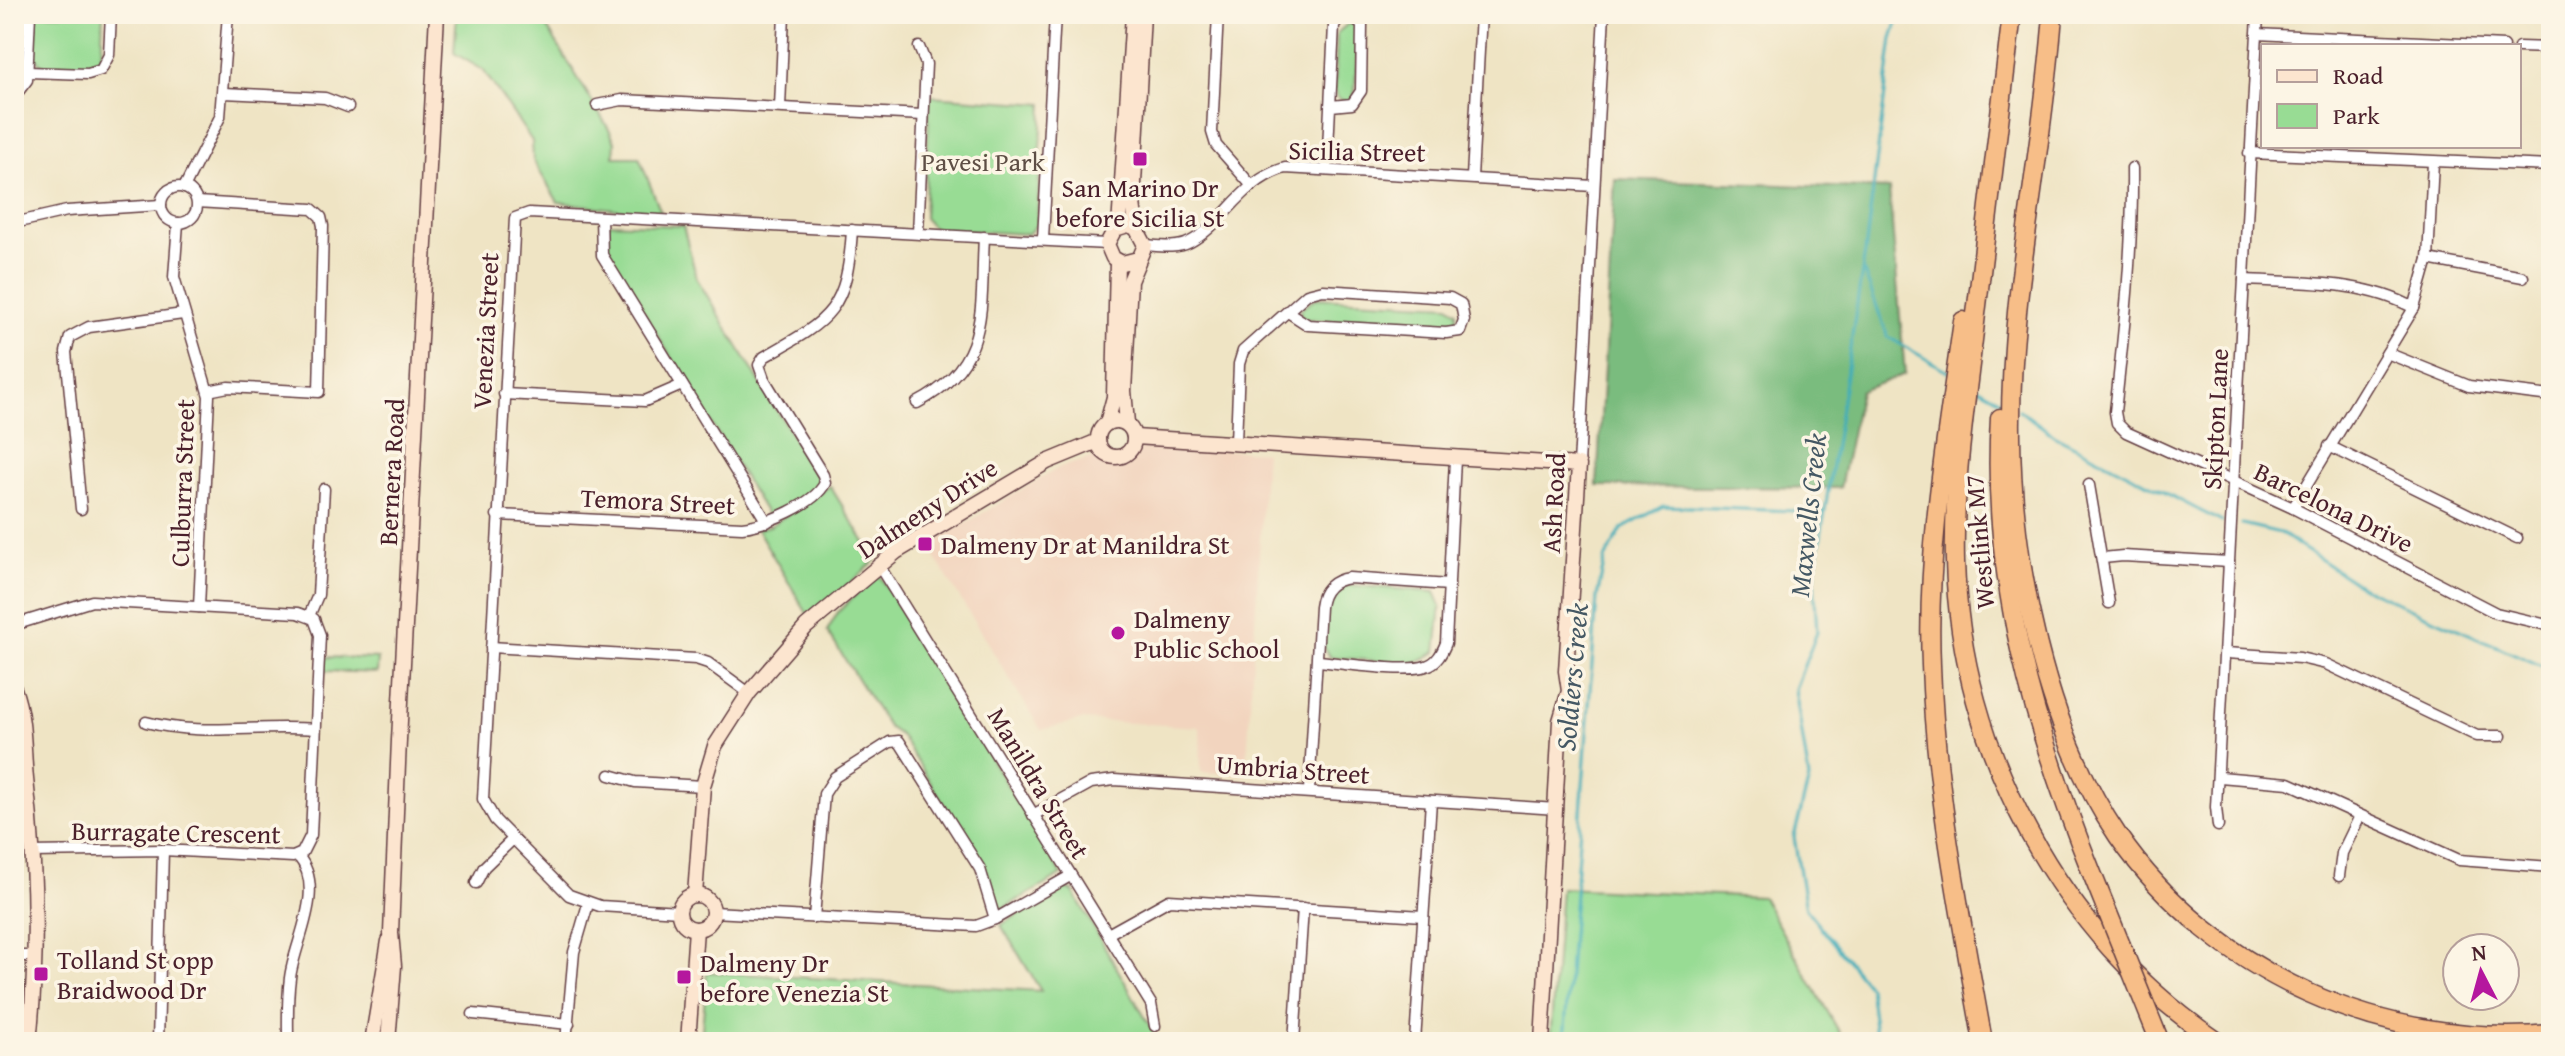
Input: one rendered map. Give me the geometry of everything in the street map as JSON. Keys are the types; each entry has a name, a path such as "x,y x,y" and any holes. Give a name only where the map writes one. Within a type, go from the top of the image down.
{"highway":[{"path":"2010,14 1957,418 1956,588 1972,685 1998,771 2042,854 2093,925 2159,995 2218,1042"},
{"path":"2051,14 2007,366 2004,441 2022,558 2041,650 2058,709 2092,792 2119,836 2155,882 2240,954 2297,988 2390,1023 2441,1034 2515,1037 2551,1034"},
{"name":"Westlink M7","path":"1957,418 1936,522 1930,662 1935,754 1980,1042"},
{"name":"Westlink M7","path":"2004,441 2002,544 2020,656 2048,759 2160,1042"}],"street":[{"path":"14,97 25,86 28,72 30,14"},
{"path":"28,72 88,74 101,70 109,55 111,14"},
{"path":"184,188 217,126 224,93 228,14"},
{"name":"Bernera Road","path":"388,1042 437,14"},
{"path":"780,107 784,14"},
{"path":"1043,239 1055,14"},
{"path":"1133,14 1119,227 1109,236 1107,244 1117,261 1114,397 1098,441 1103,452 1119,457 1129,452 1131,430 1124,391 1129,289 1145,245 1136,228 1133,202 1143,14"},
{"path":"1218,14 1212,132 1216,145 1252,186"},
{"path":"1472,177 1481,14"},
{"name":"Ash Road","path":"1542,1042 1560,721 1569,691 1566,671 1604,14"},
{"name":"Skipton Lane","path":"2218,826 2258,14"},
{"path":"1327,169 1334,25 1340,17 1348,15 1362,25 1361,91 1352,104 1331,106"},
{"path":"14,27 29,28"},
{"path":"2257,34 2463,44"},
{"path":"918,233 926,64 919,47"},
{"path":"2521,47 2551,48"},
{"path":"224,93 325,98 348,107"},
{"path":"597,105 622,100 923,115"},
{"path":"2249,153 2551,166"},
{"path":"2293,508 2414,308 2428,259 2433,162"},
{"name":"Sicilia Street","path":"1145,245 1172,246 1190,242 1252,186 1271,172 1285,168 1594,186"},
{"name":"Barcelona Drive","path":"2132,168 2128,302 2115,412 2117,423 2126,432 2293,508 2496,613 2529,624 2551,626"},
{"path":"184,188 192,192 197,202 190,219 178,223 167,218 161,205 171,189 184,188"},
{"path":"197,202 312,209 321,217 323,226 319,392 228,387 208,391"},
{"path":"14,223 67,211 161,205"},
{"name":"Venezia Street","path":"679,911 588,904 563,891 491,815 483,799 515,218 529,213 1107,244"},
{"path":"601,217 602,255 767,522"},
{"name":"Culburra Street","path":"178,223 173,270 183,314 208,391 199,607"},
{"path":"1119,227 1136,228"},
{"name":"Temora Street","path":"497,515 733,527 767,522 817,493 825,483 761,373 760,362 813,329 834,307 849,273 852,230"},
{"path":"917,403 954,378 976,343 984,237"},
{"path":"1117,261 1128,263 1138,259"},
{"path":"2428,259 2523,277"},
{"path":"2244,280 2345,288 2393,298 2414,308"},
{"path":"1236,442 1239,364 1243,351 1307,294 1323,290 1450,298 1461,304 1464,320 1460,331 1446,333 1308,325 1288,312"},
{"path":"81,509 66,352 70,337 82,328 183,314"},
{"path":"2387,353 2469,386 2551,396"},
{"path":"504,394 639,401 657,398 682,385"},
{"path":"1107,423 1117,420 1131,430 1236,442 1579,465"},
{"name":"Dalmeny Drive","path":"695,895 703,786 720,735 749,693 812,621 835,606 878,564 1047,462 1098,441"},
{"path":"2329,446 2517,538"},
{"path":"1318,661 1417,668 1434,662 1446,643 1455,459"},
{"path":"2089,485 2109,603"},
{"path":"14,625 92,601 309,616 318,595 324,489"},
{"path":"2103,558 2123,556 2229,562"},
{"name":"Manildra Street","path":"878,564 1151,1004 1155,1026"},
{"path":"1309,791 1321,600 1336,581 1349,578 1449,585"},
{"name":"Burragate Crescent","path":"31,852 163,850 298,856 308,847 311,835 320,635 317,623 309,616"},
{"path":"491,647 696,659 708,663 749,693"},
{"path":"2226,653 2300,658 2326,664 2477,736 2501,736"},
{"path":"14,689 24,731 31,852 35,956 29,1042"},
{"path":"146,722 175,728 231,731 276,726 315,729"},
{"path":"814,918 824,794 840,773 890,742 899,741 980,869 995,919"},
{"path":"610,775 635,782 703,786"},
{"path":"2220,777 2289,783 2459,860 2551,867"},
{"name":"Umbria Street","path":"1033,815 1099,780 1557,809"},
{"path":"1415,1042 1431,801"},
{"path":"2339,876 2342,853 2360,816"},
{"path":"476,883 488,862 513,839"},
{"path":"158,1042 163,850"},
{"path":"288,1042 290,979 305,923 308,895 308,870 298,856"},
{"path":"713,912 976,926 995,919 1070,876"},
{"path":"695,895 708,899 713,912 708,924 696,929 684,923 679,911 685,899 695,895"},
{"path":"1108,934 1169,900 1423,916"},
{"path":"566,1042 575,944 588,904"},
{"path":"1294,1042 1303,908"},
{"path":"688,1042 696,929"},
{"name":"Bernera Road","path":"372,1042 382,965 391,933"},
{"path":"14,956 35,956"},
{"path":"473,1014 569,1024"}],"shaded area":[{"name":"Dalmeny Public School","path":"1144,446 1265,452 1246,775 1201,772 1200,727 1081,720 1041,730 928,546 1060,467 1096,457 1126,462"}],"green space":[{"path":"36,14 103,14 101,61 92,69 44,67 34,57"},
{"path":"457,14 539,14 610,131 615,142 614,157 639,157 662,215 558,202 533,160 532,141 483,70 454,53"},
{"path":"1349,23 1357,27 1358,34 1355,91 1352,99 1344,101 1337,97 1335,90 1337,33"},
{"name":"Pavesi Park","path":"930,96 1043,104 1037,224 1028,234 934,229 924,218"},
{"path":"1615,179 1889,189 1905,374 1860,391 1840,488 1597,486"},
{"path":"608,223 683,226 697,279 820,481 815,490 768,517 607,252"},
{"path":"1316,298 1449,305 1457,311 1457,319 1447,328 1305,319 1300,315 1301,309"},
{"path":"830,486 876,560 829,603 808,615 757,529 770,526"},
{"path":"878,573 1062,875 1000,910 986,870 901,736 888,727 827,631 838,612"},
{"path":"1349,585 1435,592 1441,606 1436,652 1413,664 1330,657 1323,642 1325,612 1337,588"},
{"path":"325,657 378,659 377,673 325,671"},
{"path":"1063,887 1073,891 1159,1042 701,1042 707,972 1041,991 1001,925"},
{"path":"1561,888 1762,897 1845,1042 1550,1042"}],"waterway":[{"name":"Maxwells Creek","path":"1876,1042 1869,987 1806,909 1794,837 1809,779 1795,689 1817,632 1814,581 1865,252 1892,38 1900,14"},
{"path":"1864,272 1888,337 1949,372"},
{"path":"1974,385 2006,403"},
{"path":"2019,410 2055,436 2222,522"},
{"name":"Soldiers Creek","path":"1564,1042 1597,597 1605,559 1622,529 1663,506 1824,512"},
{"path":"2242,524 2280,533 2362,587 2551,670"}],"place":[{"name":"San Marino Dr before Sicilia St","path":"1140,159"},
{"name":"Dalmeny Dr at Manildra St","path":"925,544"},
{"name":"Dalmeny Public School","path":"1118,633"},
{"name":"Tolland St opp Braidwood Dr","path":"41,974"},
{"name":"Dalmeny Dr before Venezia St","path":"684,977"}]}
